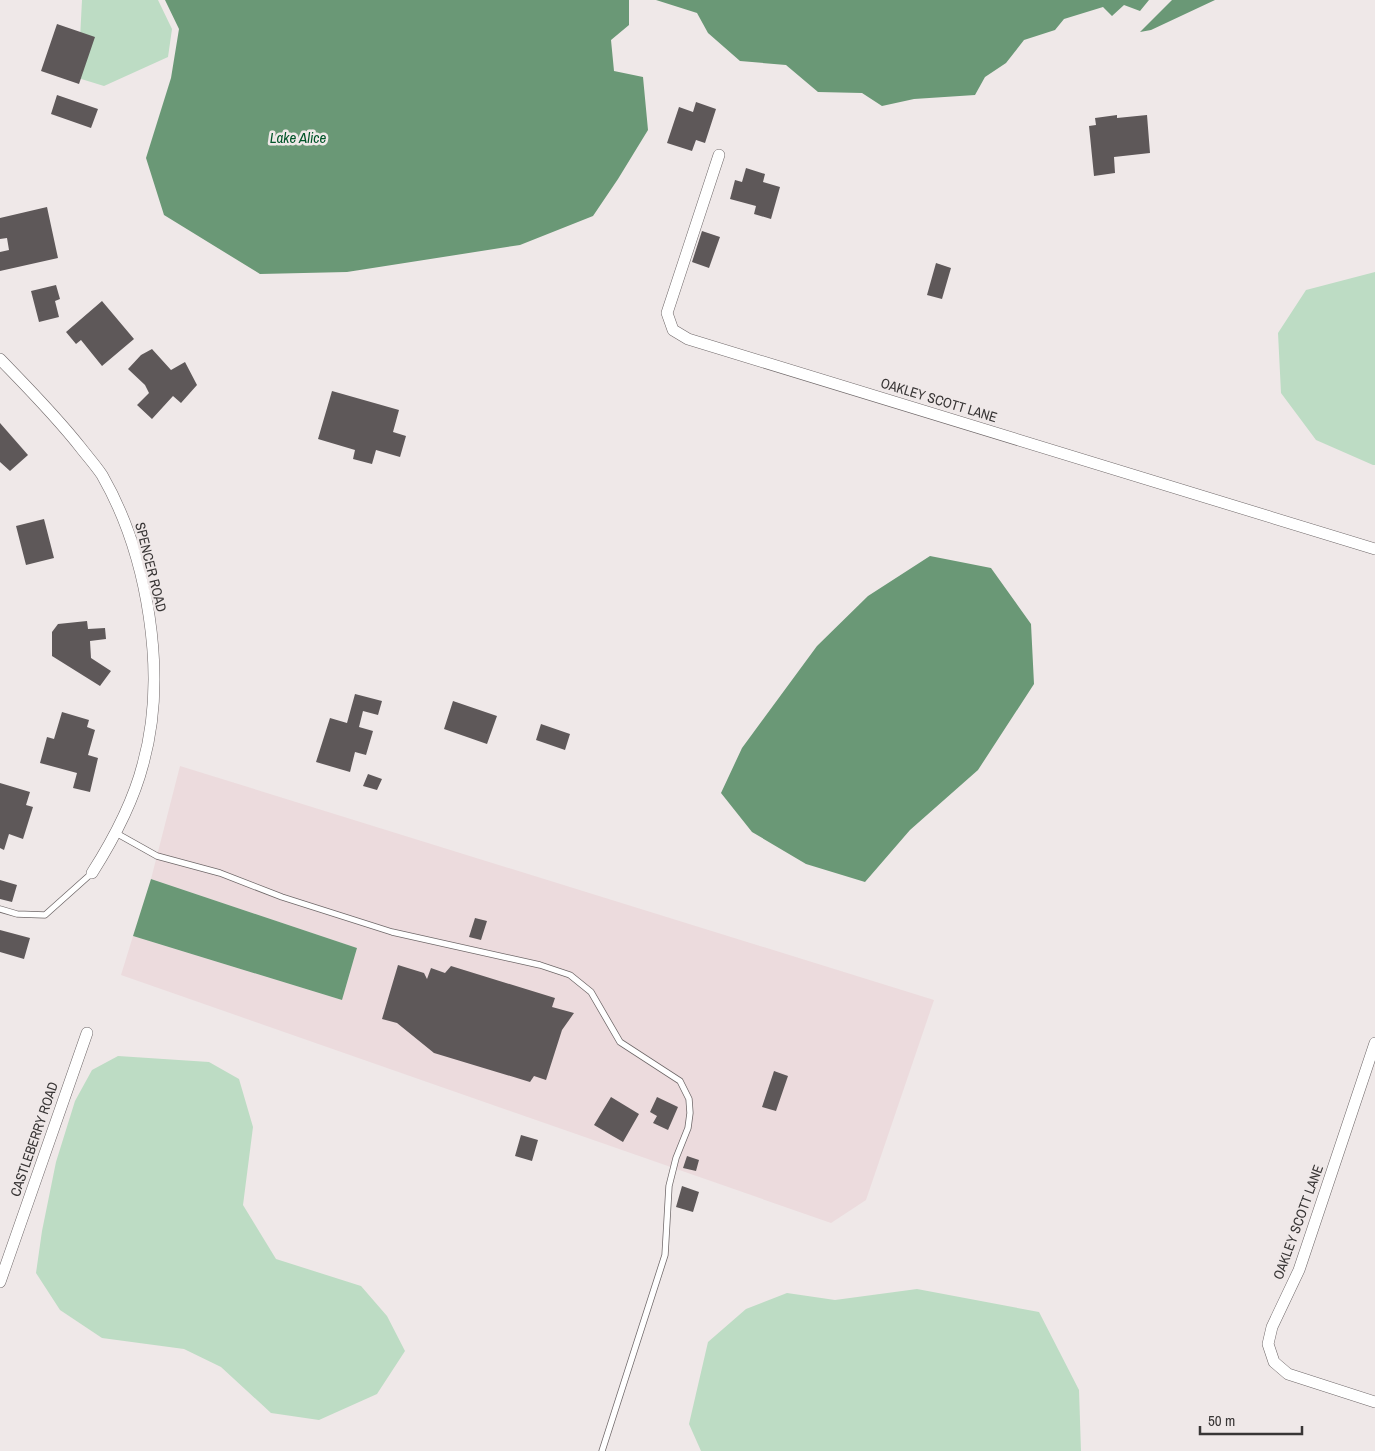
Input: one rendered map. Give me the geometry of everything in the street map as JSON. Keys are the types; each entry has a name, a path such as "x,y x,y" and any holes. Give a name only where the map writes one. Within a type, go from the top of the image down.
{"street":[{"name":"OAKLEY SCOTT LANE","path":"719,155 667,313 673,330 698,342 1375,549"},
{"name":"SPENCER ROAD","path":"0,359 57,417 101,474 129,530 147,601 154,700 144,764 116,833 92,874"},
{"name":"CASTLEBERRY ROAD","path":"0,1282 87,1033"},
{"name":"OAKLEY SCOTT LANE","path":"1375,1043 1299,1270 1272,1327 1268,1344 1274,1362 1288,1374 1375,1402"}],"lane":[{"path":"116,833 157,856 220,872 282,897 392,932 540,965 570,976 591,992 620,1042 680,1081 689,1099 690,1113 688,1128 676,1158 669,1186 665,1255 602,1451"},
{"path":"0,909 17,914 45,915 92,874"}],"shaded area":[{"path":"82,0 158,0 172,29 168,57 104,86 78,78"},
{"path":"1375,272 1375,465 1373,465 1316,440 1281,393 1278,333 1306,290"},
{"path":"180,766 934,1000 866,1200 831,1223 121,975 133,936 342,1000 357,948 151,879"},
{"path":"118,1056 209,1062 239,1079 253,1127 243,1205 276,1259 361,1286 387,1316 405,1351 377,1394 319,1420 271,1413 221,1367 184,1349 102,1338 60,1310 36,1273 42,1231 56,1162 75,1101 92,1070"},
{"path":"917,1289 1039,1312 1079,1390 1081,1451 701,1451 689,1424 708,1342 746,1309 787,1293 835,1300"}],"water":[{"name":"Lake Alice","path":"165,0 629,0 629,25 611,40 614,71 643,77 648,130 593,216 520,245 347,272 260,274 164,215 146,158 171,78 179,29"},
{"path":"656,0 1149,0 1140,11 1124,5 1112,16 1103,7 1064,19 1055,30 1024,40 1006,63 985,77 975,95 914,99 882,106 862,93 818,92 786,65 740,61 708,33 697,13"},
{"path":"1172,0 1215,0 1151,30 1140,32"},
{"path":"930,556 991,568 1031,624 1034,684 978,770 910,830 865,882 806,864 752,832 721,793 742,748 817,646 868,596"},
{"path":"151,879 357,948 342,1000 133,936"}],"building":[{"path":"57,24 95,37 79,84 41,71"},
{"path":"57,95 98,109 91,128 51,114"},
{"path":"696,102 716,109 705,143 696,140 692,151 667,143 679,107 693,112"},
{"path":"1117,115 1117,118 1147,115 1150,153 1114,157 1115,173 1094,176 1089,126 1096,125 1095,118"},
{"path":"746,168 765,174 763,182 780,187 771,219 754,214 756,206 730,199 735,180 742,182"},
{"path":"47,207 58,258 0,271 0,252 9,250 7,238 0,239 0,218"},
{"path":"702,231 720,237 709,268 692,262"},
{"path":"936,263 951,268 942,299 927,295"},
{"path":"56,285 60,299 55,301 59,317 39,322 31,291"},
{"path":"102,301 134,339 102,366 81,340 76,344 66,332"},
{"path":"152,349 171,370 185,362 197,385 181,403 173,396 152,419 137,405 149,393 145,385 128,369 141,355"},
{"path":"332,391 399,410 393,432 406,436 400,457 376,450 372,464 353,459 355,450 318,439"},
{"path":"0,423 28,455 10,471 0,462"},
{"path":"44,519 54,558 26,565 16,526"},
{"path":"87,621 88,629 105,628 106,639 90,641 91,658 111,671 100,686 52,656 52,632 58,624"},
{"path":"355,694 382,701 378,715 363,711 359,727 373,731 366,755 355,752 350,772 316,762 330,718 347,723"},
{"path":"453,701 497,716 487,744 444,729"},
{"path":"62,712 89,720 87,727 95,730 88,755 98,758 90,792 73,788 77,773 40,763 47,737 54,739"},
{"path":"541,724 570,734 565,750 536,740"},
{"path":"368,774 382,779 377,790 363,786"},
{"path":"0,783 30,792 26,805 33,807 23,839 9,834 4,850 0,848"},
{"path":"0,880 17,885 12,902 0,899"},
{"path":"475,918 487,921 481,940 469,937"},
{"path":"0,930 30,938 24,959 0,952"},
{"path":"398,965 424,973 427,979 431,968 445,973 451,966 555,998 552,1007 574,1013 562,1030 546,1080 534,1076 530,1082 434,1053 397,1023 382,1019"},
{"path":"774,1071 788,1076 776,1111 762,1107"},
{"path":"611,1097 639,1114 623,1142 594,1125"},
{"path":"657,1097 678,1107 668,1130 653,1123 657,1116 650,1112"},
{"path":"521,1135 538,1140 532,1161 515,1156"},
{"path":"687,1156 699,1160 696,1171 683,1168"},
{"path":"682,1186 699,1192 693,1212 676,1207"}]}
